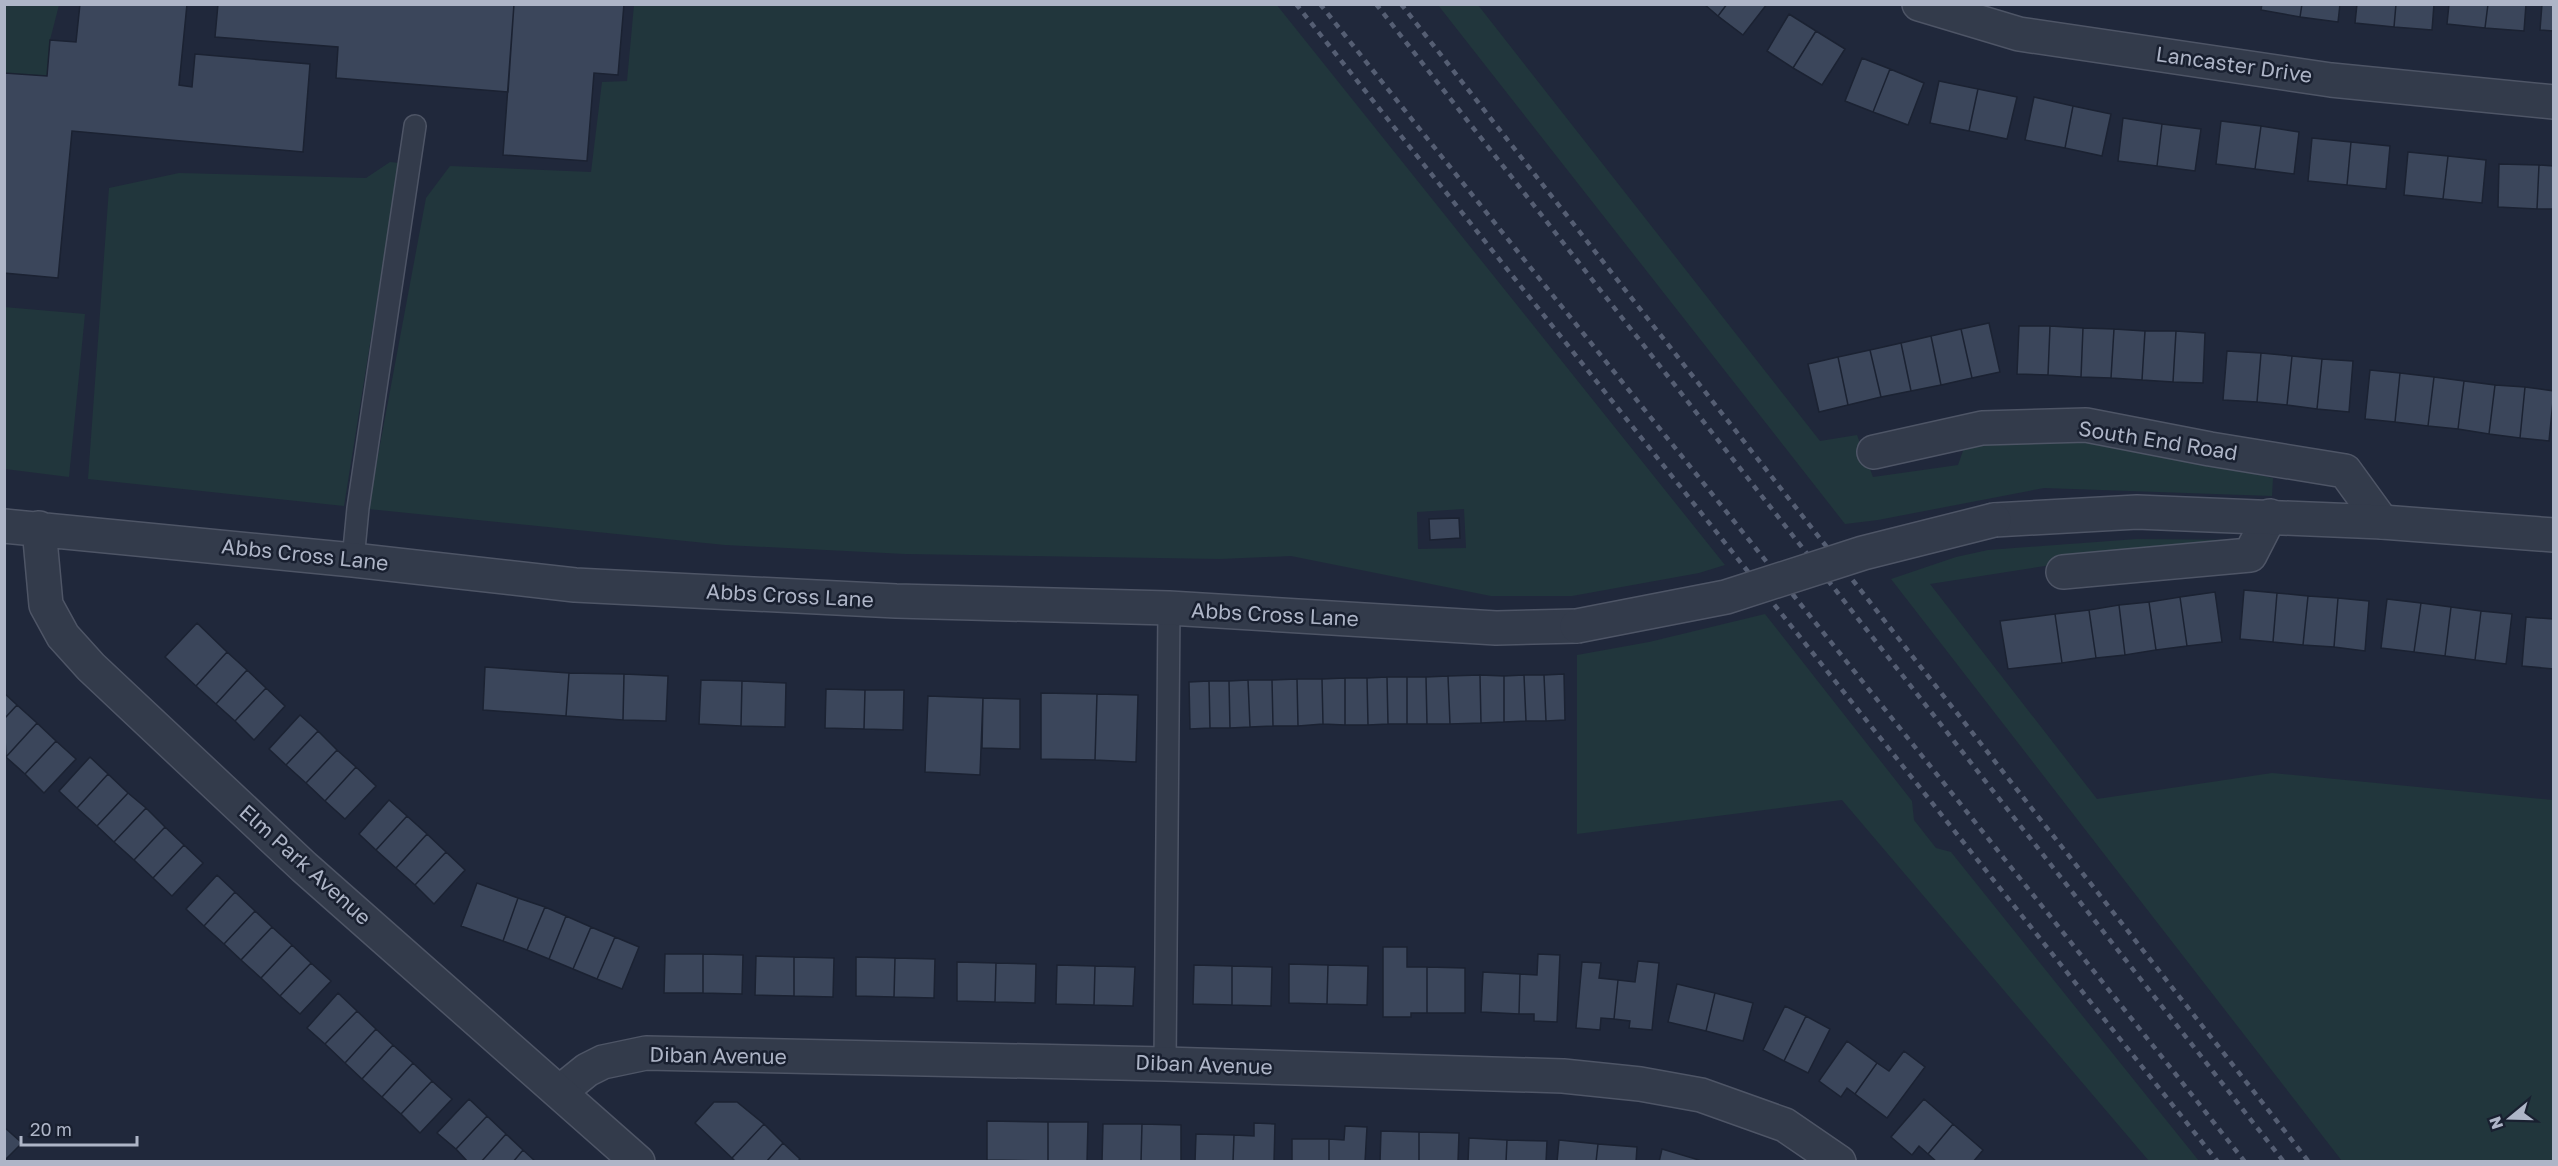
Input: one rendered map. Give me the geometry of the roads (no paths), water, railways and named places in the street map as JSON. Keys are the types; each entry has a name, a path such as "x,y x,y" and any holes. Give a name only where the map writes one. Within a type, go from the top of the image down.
{"street":[{"name":"Lancaster Drive","path":"1919,4 2031,35 2331,80 2553,102"},
{"name":"South End Road","path":"1874,452 1982,428 2086,425 2210,449 2345,471 2382,522"},
{"name":"Abbs Cross Lane","path":"4,526 353,560 575,585 896,601 1169,608 1496,628 1577,626 1726,597 1863,552 1994,520 2137,512 2270,516"},
{"path":"2062,572 2250,555 2270,516 2553,535"},
{"name":"Elm Park Avenue","path":"39,528 46,605 63,636 84,659 304,867 638,1161"},
{"name":"Diban Avenue","path":"561,1091 587,1070 603,1062 646,1053 1165,1064 1563,1077 1640,1084 1701,1095 1785,1125 1839,1161"}],"lane":[{"path":"353,560 358,508 415,126"},
{"path":"1165,1064 1169,608"}],"railway":[{"path":"1296,4 2218,1162"},
{"path":"1320,4 2245,1162"},
{"path":"1376,4 2284,1162"},
{"path":"1401,4 2309,1162"}]}
